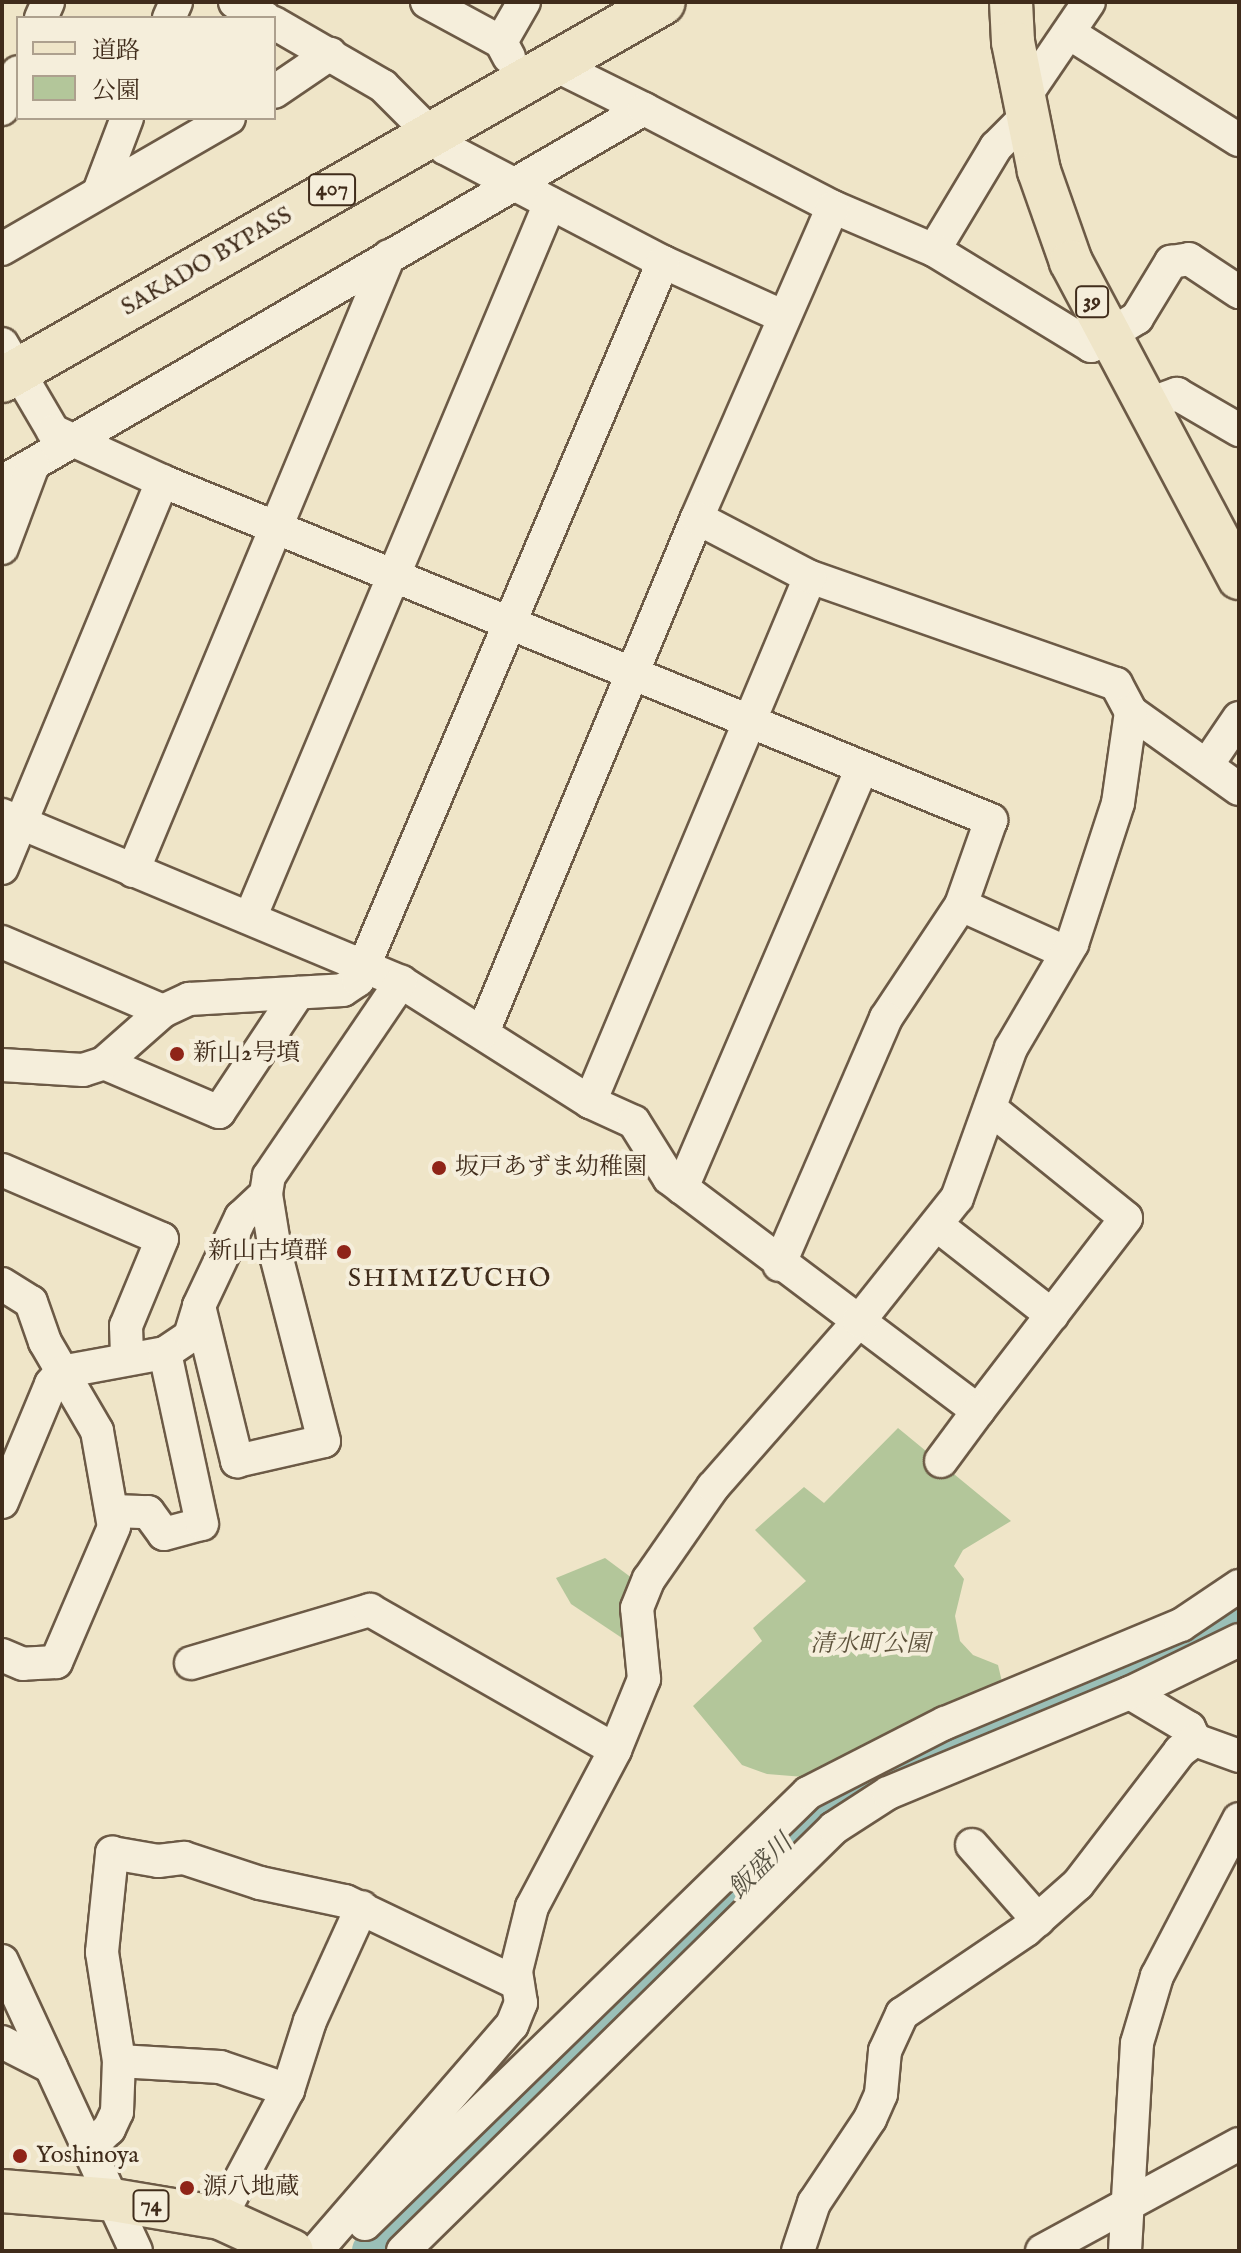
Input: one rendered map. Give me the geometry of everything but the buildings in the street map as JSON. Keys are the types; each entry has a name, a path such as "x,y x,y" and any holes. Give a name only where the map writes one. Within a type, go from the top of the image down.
{"highway":[{"name":"SAKADO BYPASS","path":"422,122 505,49 605,2"},
{"name":"SAKADO BYPASS","path":"5,357 422,122 553,64 663,2"}],"main road":[{"name":"39","path":"1011,2 1025,108 1039,171 1071,262 1239,578"},
{"name":"74","path":"2,2191 113,2200 220,2218 292,2251"}],"street":[{"path":"235,2 261,16"},
{"path":"427,2 505,49 524,2"},
{"path":"934,250 1089,2"},
{"path":"276,24 330,54 422,122 445,148 663,262 784,317"},
{"path":"1069,33 1239,140"},
{"path":"276,91 330,54"},
{"path":"553,64 833,207 934,250 1091,346 1137,318 1171,262 1189,259 1239,292"},
{"path":"2,109 16,77"},
{"path":"2,482 644,109"},
{"path":"99,192 126,120"},
{"path":"2,249 225,120"},
{"path":"250,918 550,203"},
{"path":"483,1032 697,518 833,207"},
{"path":"133,871 389,256"},
{"path":"2,1065 83,1070 104,1063 163,1011 189,999 343,990 366,968 663,262"},
{"path":"5,357 53,431 162,481 991,820 961,905 886,1018 779,1265"},
{"path":"1146,405 1177,394 1239,430"},
{"path":"2,548 33,465"},
{"path":"2,868 11,819 162,481"},
{"path":"697,518 810,577 1116,684 1131,712 1239,789"},
{"path":"590,1102 810,577"},
{"path":"316,2251 488,2057 521,2003 517,1983 532,1907 615,1750 644,1679 637,1608 649,1579 713,1487 859,1321 938,1226 957,1198 1011,1048 1063,951 1072,944 1118,803 1131,712"},
{"path":"1207,765 1239,718"},
{"path":"682,1188 862,769"},
{"path":"11,819 401,982 590,1102 634,1122 669,1178 779,1265 978,1411"},
{"path":"961,905 1063,951"},
{"path":"2,942 163,1011"},
{"path":"199,1306 237,1461 324,1441 276,1256 266,1194 269,1176 401,982"},
{"path":"104,1063 219,1112 298,993"},
{"path":"941,1461 1126,1218 991,1109"},
{"path":"2,1170 162,1239 126,1326 127,1359"},
{"path":"2,1502 51,1384 61,1372 165,1353 190,1336 199,1306 241,1217 266,1194"},
{"path":"938,1226 1052,1315"},
{"path":"2,1284 31,1302 61,1372 97,1431 114,1527 56,1662 23,1664 2,1655"},
{"path":"113,1511 148,1512 164,1534 202,1524 165,1353"},
{"path":"403,2251 834,1828 888,1793 1067,1696 1239,1586"},
{"path":"191,1663 370,1610 433,1642 615,1750"},
{"path":"337,2251 808,1793 945,1723 1067,1696 1130,1693 1239,1640"},
{"path":"1130,1693 1189,1728 1195,1740 1239,1756"},
{"path":"798,2251 814,2203 870,2119 881,2094 885,2051 902,2014 1038,1920 1078,1884 1180,1751 1195,1740"},
{"path":"1125,2251 1141,2030 1157,1976 1239,1819"},
{"path":"972,1845 1038,1920"},
{"path":"89,2148 109,2129 117,2112 119,2061 102,1952 112,1853 158,1861 184,1858 260,1883 362,1907 517,1983"},
{"path":"220,2218 288,2090 310,2021 362,1907"},
{"path":"2,1961 136,2251"},
{"path":"2,2042 51,2067"},
{"path":"119,2061 220,2067 288,2090"},
{"path":"1042,2251 1239,2144"}],"green space":[{"name":"清水町公園","path":"898,1428 1011,1521 963,1550 954,1566 964,1579 955,1616 960,1641 973,1655 998,1665 1003,1686 874,1740 804,1777 767,1774 742,1765 693,1706 762,1641 753,1628 806,1581 755,1530 804,1487 824,1503"},
{"path":"605,1558 640,1584 634,1646 571,1604 556,1578"}],"waterway":[{"name":"飯盛川","path":"373,2251 806,1822 843,1793 891,1765 1127,1675 1239,1616"}],"place":[{"name":"新山2号墳","path":"177,1054"},
{"name":"坂戸あずま幼稚園","path":"439,1168"},
{"name":"新山古墳群","path":"344,1252"},
{"name":"Yoshinoya","path":"20,2156"},
{"name":"源八地蔵","path":"187,2188"}],"district":[{"name":"SHIMIZUCHO","path":"450,1279"}]}
